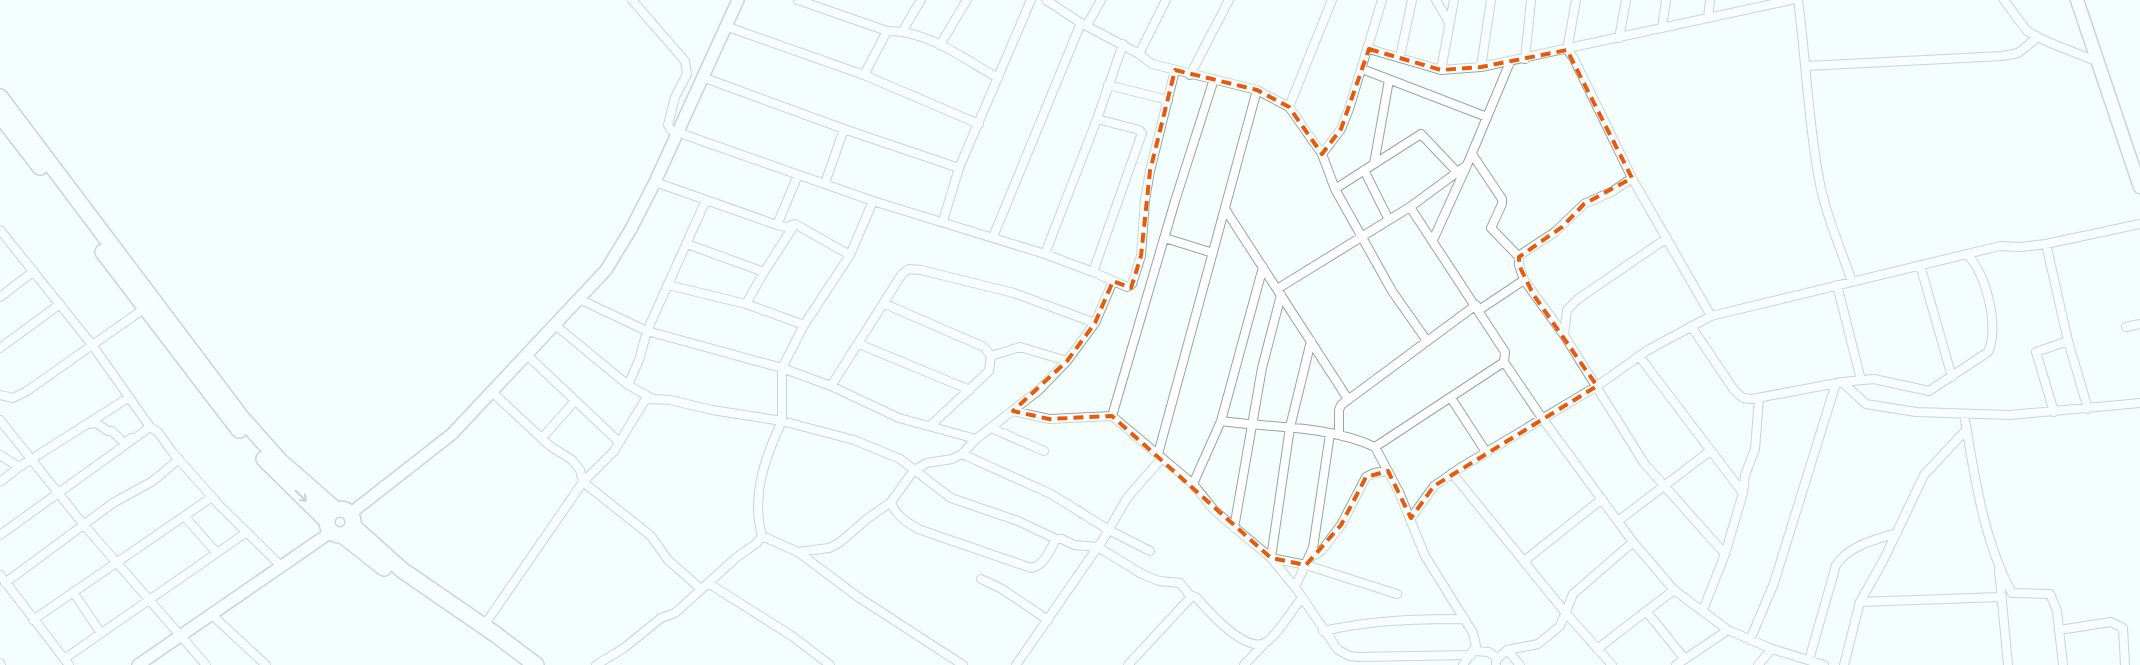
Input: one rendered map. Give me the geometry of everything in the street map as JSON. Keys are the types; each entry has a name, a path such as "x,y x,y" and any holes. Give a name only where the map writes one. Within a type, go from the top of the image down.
{"highway":[{"path":"0,97 241,417 280,461 340,523 405,585 480,635 520,665"},
{"path":"0,114 145,308 243,435 276,472 402,570 536,665"}],"main road":[{"path":"2077,0 2140,188"}],"street":[{"path":"632,0 685,61 687,74 675,97 668,125 671,130 873,201 943,221 1045,254 1127,287 1132,284 1141,256 1147,190 1175,70"},
{"path":"138,665 281,566 437,448 579,299 614,258 655,182 738,0"},
{"path":"798,0 887,31 903,30 940,45 998,78"},
{"path":"903,30 921,0"},
{"path":"940,45 967,0"},
{"path":"943,221 959,168 1031,0"},
{"path":"1046,0 1084,24 1123,44 1152,64 1190,75 1257,90 1289,107 1322,154 1335,188 1392,291 1427,341"},
{"path":"993,237 1084,24 1100,0"},
{"path":"1139,54 1166,0"},
{"path":"1190,75 1229,0"},
{"path":"1289,107 1332,0"},
{"path":"1322,154 1341,130 1369,49 1382,0"},
{"path":"1400,57 1412,0"},
{"path":"1436,0 1450,22"},
{"path":"1441,70 1454,0"},
{"path":"1481,67 1491,0"},
{"path":"1525,59 1531,0"},
{"path":"1576,0 1567,50 1573,58 1632,178 1710,316"},
{"path":"1619,38 1626,0"},
{"path":"1662,28 1666,0"},
{"path":"1708,18 1710,0"},
{"path":"1369,49 1441,70 1481,67 1525,59 1560,49 1567,50 1791,0"},
{"path":"1798,0 1807,66 1812,135 1819,182 1852,282"},
{"path":"2004,0 2027,31 2096,61"},
{"path":"725,26 864,75 979,124"},
{"path":"864,75 887,31"},
{"path":"1807,66 2003,56 2018,52 2038,37"},
{"path":"1045,254 1098,120 1123,44"},
{"path":"1433,240 1468,166 1510,62"},
{"path":"1362,70 1487,117"},
{"path":"702,77 844,129 959,168"},
{"path":"1112,416 1175,201 1214,80"},
{"path":"1374,164 1389,80"},
{"path":"1108,86 1168,100"},
{"path":"1016,665 1098,547 1127,498 1160,456 1212,252 1257,90"},
{"path":"1093,272 1142,133 1138,130 1098,120"},
{"path":"825,183 844,129"},
{"path":"1335,188 1421,134 1458,172"},
{"path":"1472,154 1502,199 1502,204 1491,228 1519,257 1519,265 1524,280 1564,335 1644,463 1725,554"},
{"path":"1234,528 1251,425 1279,292 1362,236 1410,207 1468,166"},
{"path":"1364,170 1389,220"},
{"path":"777,226 798,175"},
{"path":"1519,257 1562,227 1584,204 1613,191 1632,178"},
{"path":"655,182 777,226 786,227 795,224 850,255"},
{"path":"628,385 639,360 647,331 706,200"},
{"path":"762,536 757,517 759,490 765,463 782,421 782,368 804,325 850,255 873,201"},
{"path":"1410,207 1478,307 1505,352 1504,362 1542,418 1633,542 1674,590 1728,630 1750,640 1824,665"},
{"path":"1225,210 1348,399"},
{"path":"746,304 795,224"},
{"path":"1411,518 1434,486 1486,452 1596,386 1639,356 1710,316 2000,246 2020,247 2046,244 2140,224"},
{"path":"1,234 34,271 93,346 150,427 165,439 179,460 281,566"},
{"path":"1165,238 1212,252"},
{"path":"1564,335 1567,310 1578,298 1667,238"},
{"path":"687,244 764,272"},
{"path":"2046,244 2068,341 2088,409"},
{"path":"1691,326 1734,390 1743,398 1758,398 1839,382 1861,380 1888,381 1929,391 1988,352 1994,334 1992,309 1975,264 1967,255"},
{"path":"1920,265 1952,377"},
{"path":"1193,484 1221,421 1263,267"},
{"path":"831,386 885,304 902,274 909,269 921,270 1014,293 1095,323"},
{"path":"0,297 34,271"},
{"path":"798,552 829,548 839,543 867,519 891,502 914,470 927,463 952,459 962,454 976,440 1039,390 1067,361 1095,323 1113,280"},
{"path":"1295,587 1308,561 1338,410 1348,399 1427,341 1478,307 1524,280"},
{"path":"668,285 746,304 804,325"},
{"path":"1837,285 1861,380"},
{"path":"579,299 647,331 782,368 831,386 899,418 976,440"},
{"path":"0,348 60,304"},
{"path":"885,304 984,347 991,356 989,371 930,426"},
{"path":"0,395 13,398 27,391 145,308"},
{"path":"2126,327 2140,324"},
{"path":"555,325 628,385 653,399"},
{"path":"2054,412 2036,352 2068,341"},
{"path":"1271,558 1290,427 1311,342"},
{"path":"858,344 970,390"},
{"path":"991,356 1020,347 1067,361"},
{"path":"527,355 574,402 618,441"},
{"path":"1639,356 1743,493"},
{"path":"1375,447 1504,362"},
{"path":"1839,382 1866,404 1916,412 2010,415 2140,403"},
{"path":"1750,640 1774,583 1839,382"},
{"path":"492,392 550,446 572,460 580,470 583,482 651,536 668,560 701,589"},
{"path":"0,482 30,459 128,398"},
{"path":"1451,398 1486,452"},
{"path":"1703,610 1725,554 1743,493 1745,475 1755,449 1758,398"},
{"path":"483,627 583,482 608,459 646,400 653,399 670,400 712,410 782,421 854,440 900,459 950,498 1018,521 1056,539 1062,539 1074,545 1098,547 1142,574 1159,581 1180,583 1191,597 1196,597 1237,638 1258,644 1267,642"},
{"path":"542,438 574,402"},
{"path":"1013,411 1049,419 1112,416 1193,484 1214,510 1271,558 1295,587 1323,631 1338,650 1350,656 1489,652 1496,661 1507,650 1538,644 1560,626 1573,594 1633,542"},
{"path":"1964,414 1977,494 1998,560 2012,593 2050,594 2056,611 2063,665"},
{"path":"0,420 84,524 206,665"},
{"path":"1221,421 1290,427 1334,435 1375,447 1411,518 1425,556 1473,633 1476,646 1463,665"},
{"path":"85,424 96,423 108,431 112,431 124,442 150,427"},
{"path":"0,535 150,427"},
{"path":"991,428 1044,451"},
{"path":"1844,665 1860,602 1924,475 1967,429"},
{"path":"1618,521 1710,451"},
{"path":"962,454 1051,494 1109,530 1150,551"},
{"path":"0,455 19,467"},
{"path":"5,583 112,503 153,481 179,460"},
{"path":"1308,561 1322,550 1341,525 1366,477 1374,473 1388,472"},
{"path":"1452,474 1612,665"},
{"path":"33,620 116,561 185,517 212,496"},
{"path":"1524,561 1602,499"},
{"path":"891,502 895,512 918,529 1031,568 1037,567 1045,559 1056,539"},
{"path":"185,517 216,552"},
{"path":"0,575 66,662 101,632 247,532"},
{"path":"1809,660 1836,565 1844,554 1868,542 1896,533"},
{"path":"762,536 798,552 858,597 963,665"},
{"path":"596,665 624,648 661,618 675,613 737,557 757,543 762,536"},
{"path":"1271,558 1308,561 1397,594"},
{"path":"1998,560 2000,597 2008,665"},
{"path":"981,579 1002,589 1048,620"},
{"path":"708,583 792,636 830,665"},
{"path":"1596,648 1674,590"},
{"path":"73,592 101,632"},
{"path":"1128,665 1191,597"},
{"path":"1860,602 2000,597"},
{"path":"1244,665 1267,642 1302,598"},
{"path":"1646,611 1684,658"},
{"path":"211,614 266,665"},
{"path":"1323,631 1363,622 1389,619 1465,618"},
{"path":"2058,630 2111,622 2115,624 2122,628 2125,665"},
{"path":"1670,665 1728,630"},
{"path":"1758,665 1772,648"},
{"path":"1507,650 1520,665"},
{"path":"1360,665 1367,657"},
{"path":"1676,665 1684,658"}],"highlighted area":[{"path":"1369,49 1441,70 1481,67 1567,50 1632,178 1584,204 1562,227 1519,257 1519,265 1533,294 1597,386 1434,486 1411,518 1388,471 1366,477 1341,525 1306,565 1271,558 1112,416 1049,419 1013,411 1067,361 1095,323 1113,281 1131,288 1141,256 1150,171 1175,70 1257,90 1289,107 1322,154 1341,129"}]}
